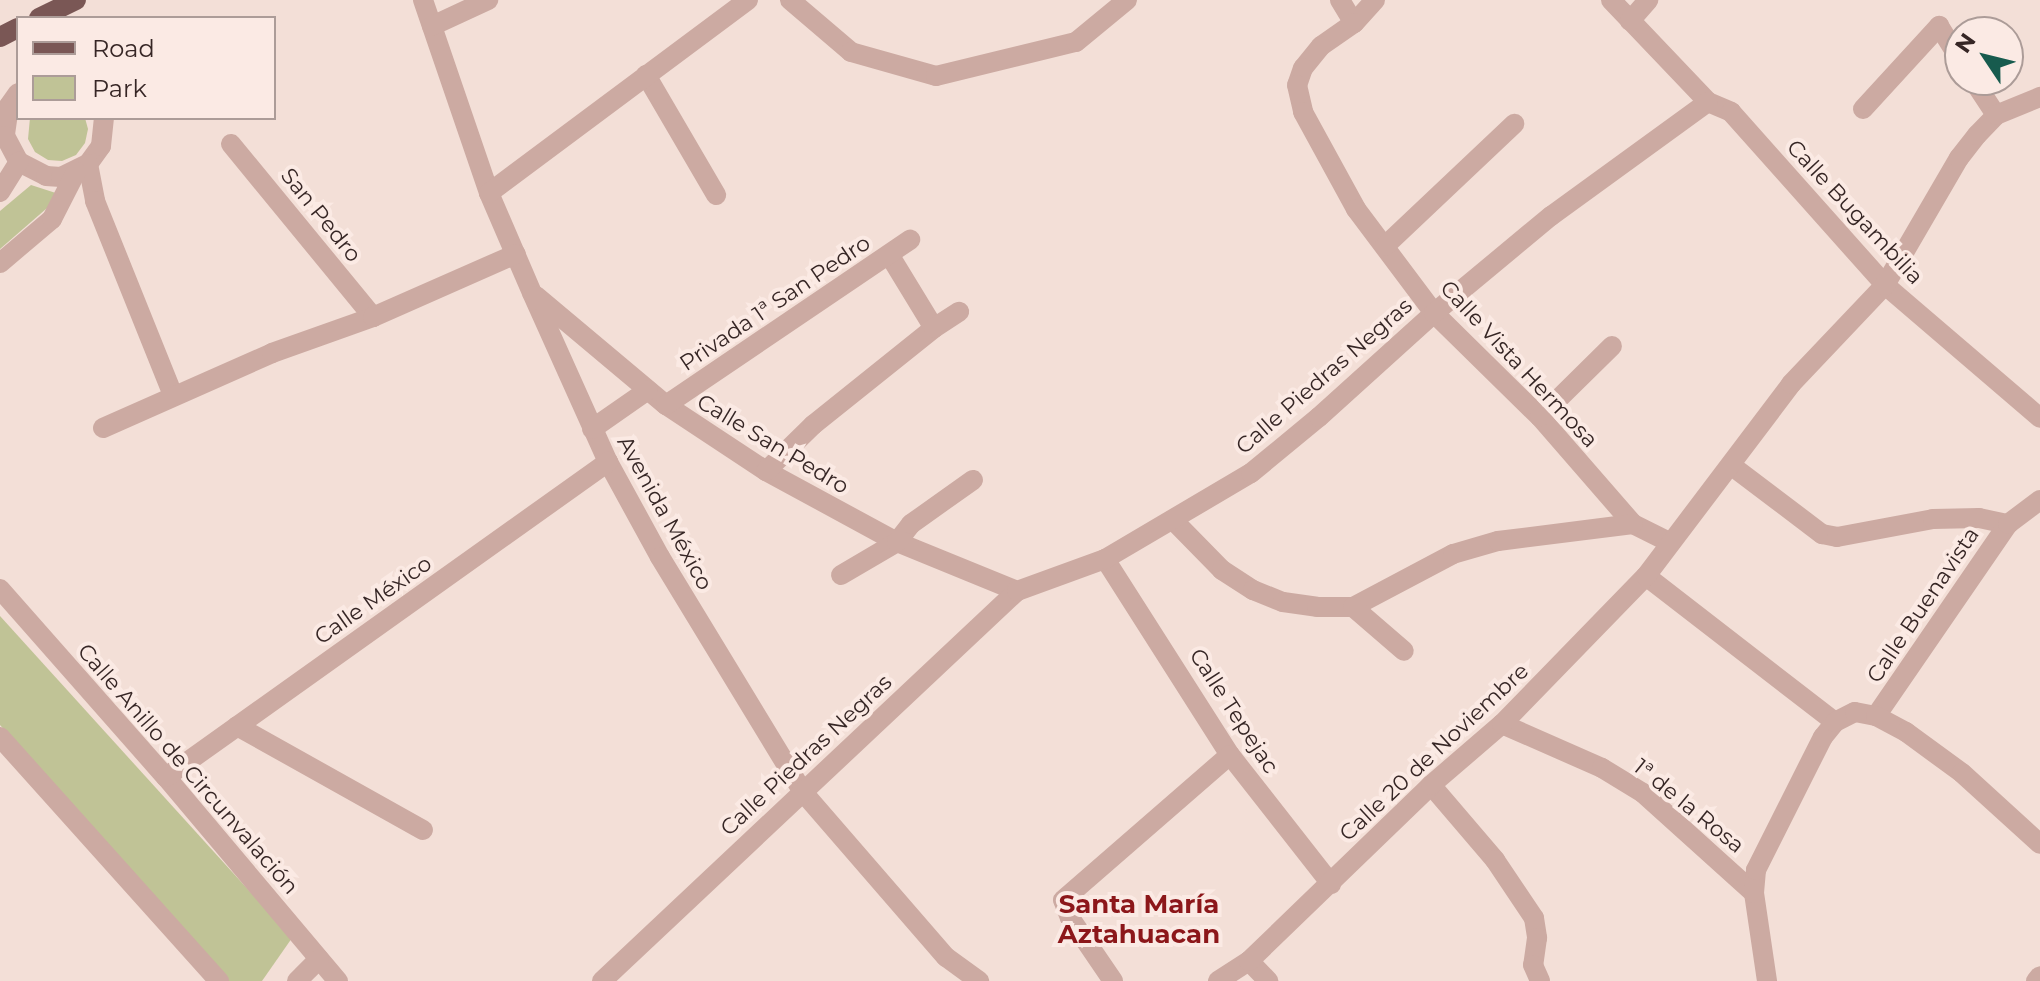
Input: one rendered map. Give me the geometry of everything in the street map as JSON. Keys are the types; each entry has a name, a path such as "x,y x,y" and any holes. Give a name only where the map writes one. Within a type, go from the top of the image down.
{"main road":[{"path":"43,16 76,0"}],"street":[{"name":"Avenida México","path":"423,0 489,193 592,429 660,557 802,791 946,957 979,981"},
{"path":"432,26 488,0"},
{"path":"489,193 748,0"},
{"path":"790,0 851,52 936,76 1076,42 1127,0"},
{"path":"1340,0 1354,23"},
{"name":"Calle Vista Hermosa","path":"1375,0 1354,23 1321,46 1303,68 1297,85 1303,112 1356,209 1434,313 1540,417 1633,524 1671,543"},
{"name":"Calle Bugambilia","path":"1611,0 1708,102 1731,112 1885,285 2040,418"},
{"path":"1630,21 1648,0"},
{"path":"1863,109 1939,26 1944,34"},
{"path":"646,75 716,195"},
{"path":"16,96 9,106 5,136 19,162 46,176 82,168"},
{"path":"1984,96 1996,115 2040,97"},
{"name":"Calle Piedras Negras","path":"602,981 1017,591 1105,559 1251,473 1319,417 1434,313 1551,216 1708,102"},
{"name":"Calle 20 de Noviembre","path":"1218,981 1249,961 1431,785 1502,724 1646,576 1791,384 1885,285 1959,158 1996,115"},
{"path":"0,263 52,219 82,168 101,146 104,120"},
{"path":"1385,246 1514,124"},
{"name":"San Pedro","path":"231,144 373,317"},
{"path":"0,192 19,162"},
{"path":"82,168 173,395"},
{"name":"Privada 1ª San Pedro","path":"666,405 910,240"},
{"path":"103,428 272,353 373,317 516,254"},
{"path":"890,256 934,328"},
{"name":"Calle San Pedro","path":"532,293 666,405 766,471 897,542 1017,591"},
{"path":"766,471 813,425 934,328 959,312"},
{"path":"1540,417 1612,346"},
{"path":"592,429 648,390"},
{"name":"Calle México","path":"166,777 608,462"},
{"path":"1732,466 1822,534 1837,537 1933,519 1979,518 2008,524"},
{"path":"841,575 897,542 911,524 973,480"},
{"name":"Calle Buenavista","path":"1835,722 1855,712 1876,716 2008,524 2040,500"},
{"path":"1174,521 1222,570 1253,590 1283,602 1353,607 1453,554 1498,541 1633,524"},
{"name":"Calle Tepejac","path":"1105,559 1230,755 1331,884"},
{"path":"1646,576 1835,722 1823,737 1756,870 1754,893 1767,981"},
{"name":"Calle Anillo de Circunvalación","path":"0,589 166,777 338,981"},
{"path":"1353,607 1404,651"},
{"path":"1876,716 1906,732 1962,773 2040,844"},
{"name":"1ª de la Rosa","path":"1502,724 1602,768 1643,793 1754,893"},
{"path":"237,726 423,830"},
{"path":"0,737 219,981"},
{"path":"1113,981 1070,918 1063,900 1230,755"},
{"path":"1431,785 1495,860 1534,918 1537,938 1533,965 1540,981"},
{"path":"297,981 319,959"},
{"path":"1249,961 1268,981"},
{"path":"2036,981 2040,976"}],"green space":[{"path":"30,120 86,120 88,129 85,143 76,155 62,161 48,160 35,152 28,139"},
{"path":"31,185 62,195 0,249 0,211"},
{"path":"0,616 292,938 262,981 223,981 0,725"}],"district":[{"name":"Santa María Aztahuacan","path":"1139,920"}]}
